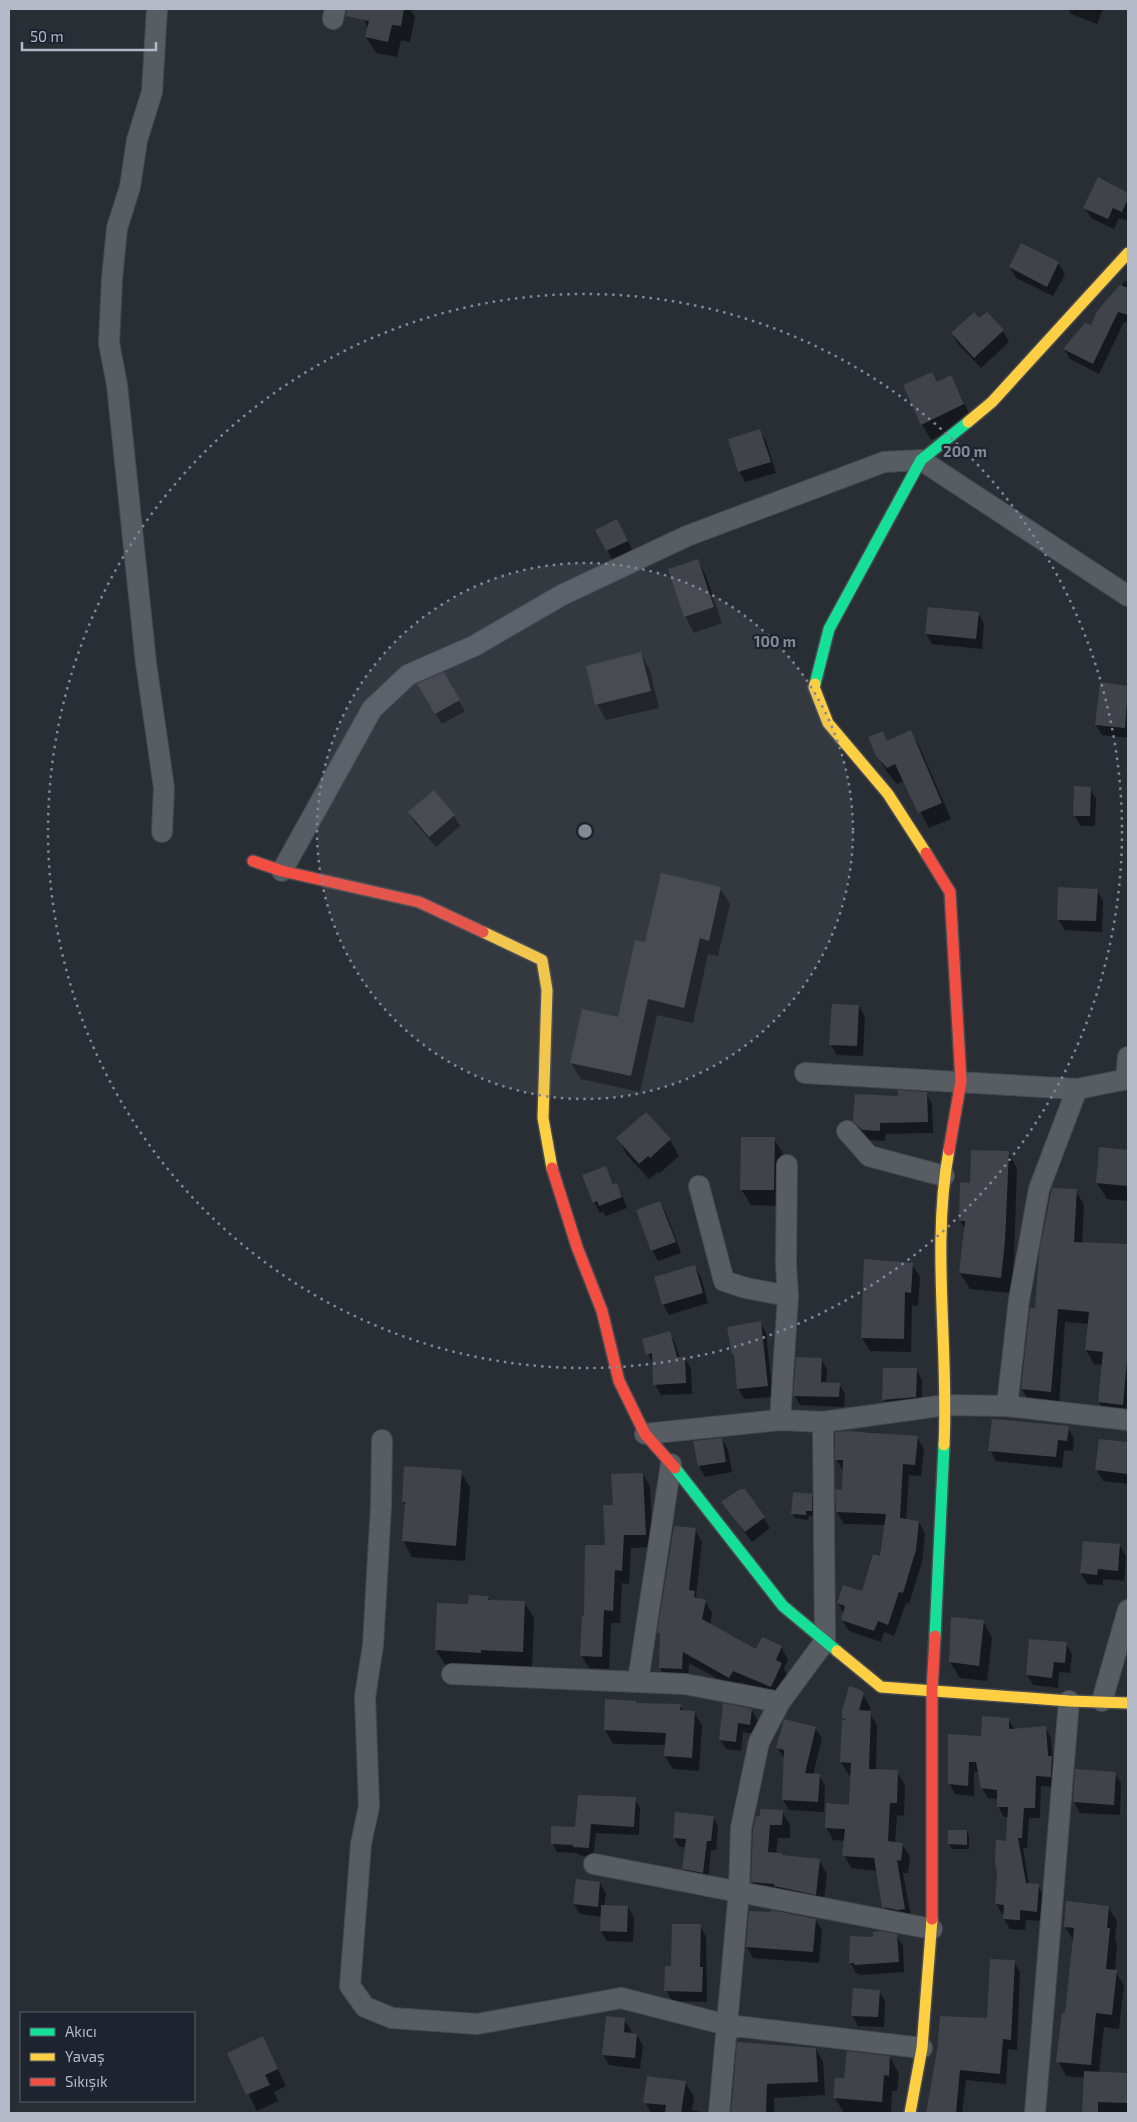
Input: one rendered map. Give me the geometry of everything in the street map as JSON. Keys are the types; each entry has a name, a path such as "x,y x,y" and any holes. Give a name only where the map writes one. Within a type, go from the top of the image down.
{"street":[{"path":"158,9 152,92 138,140 130,187 117,228 108,343 117,385 146,663 164,788 162,832"},
{"path":"910,2113 922,2048 932,1929 932,1691 946,1405 941,1268 944,1176 961,1081 950,892 888,794 828,723 814,687 829,629 922,460 992,402 1128,253"},
{"path":"282,871 372,709 408,675 474,646 562,595 687,536 884,462 922,460 1128,596"},
{"path":"253,861 282,871 419,902 542,960 547,990 542,1118 554,1176 576,1247 602,1311 619,1382 645,1434 671,1464 783,1606 881,1687 1069,1701 1128,1703"},
{"path":"805,1073 1077,1089 1127,1079 1128,1057"},
{"path":"1007,1406 1019,1300 1039,1189 1077,1089"},
{"path":"847,1131 869,1156 944,1176"},
{"path":"780,1420 788,1296 786,1265 786,1165"},
{"path":"699,1186 724,1281 746,1288 788,1296"},
{"path":"645,1434 780,1420 822,1422 946,1405 1007,1406 1128,1420"},
{"path":"719,2113 739,1891 741,1828 759,1742 780,1702 825,1641 822,1422"},
{"path":"382,1440 381,1506 374,1636 365,1697 369,1806 361,1844 350,1986 365,2007 392,2018 477,2024 621,1998 727,2025 922,2048"},
{"path":"638,1682 671,1464"},
{"path":"1102,1701 1128,1610"},
{"path":"452,1674 685,1684 780,1702"},
{"path":"1035,2113 1069,1701"},
{"path":"594,1864 932,1929"}],"building":[{"path":"347,9 404,9 401,26 392,25 388,42 365,37 369,21 346,16"},
{"path":"1098,177 1128,193 1128,199 1122,212 1113,208 1108,219 1083,208"},
{"path":"1021,243 1059,262 1047,287 1009,267"},
{"path":"1120,285 1128,288 1128,315 1118,312 1093,364 1063,349 1085,323 1091,325 1097,311"},
{"path":"974,312 979,318 987,312 1004,330 974,358 951,333"},
{"path":"932,372 937,382 951,375 964,404 921,425 903,385"},
{"path":"760,429 771,462 738,472 728,439"},
{"path":"617,519 628,541 606,551 595,530"},
{"path":"698,559 714,607 684,617 668,569"},
{"path":"928,607 979,612 976,639 925,634"},
{"path":"641,652 651,691 595,705 586,666"},
{"path":"444,672 460,700 435,714 417,684"},
{"path":"1100,682 1128,686 1125,728 1095,725"},
{"path":"911,730 942,803 918,813 895,764 887,768 876,756 868,737 883,731 887,741"},
{"path":"1074,786 1091,787 1090,816 1073,816"},
{"path":"434,790 455,815 429,837 408,812"},
{"path":"661,873 721,887 709,941 700,938 684,1008 648,999 631,1076 570,1063 582,1009 618,1017 635,940 645,942"},
{"path":"1058,887 1098,889 1096,921 1057,920"},
{"path":"832,1004 859,1005 857,1046 829,1045"},
{"path":"898,1090 927,1092 928,1122 880,1123 880,1131 862,1130 853,1121 855,1094 898,1096"},
{"path":"646,1112 671,1139 650,1158 648,1156 639,1164 616,1138"},
{"path":"741,1137 775,1137 774,1190 740,1190"},
{"path":"1099,1147 1128,1150 1128,1186 1096,1183"},
{"path":"971,1150 1009,1151 1005,1241 1001,1278 959,1273 965,1221 959,1221 960,1182 970,1183"},
{"path":"606,1166 613,1184 617,1183 622,1197 599,1206 597,1201 593,1203 582,1175"},
{"path":"1052,1188 1077,1189 1074,1242 1128,1244 1128,1348 1123,1405 1098,1402 1103,1352 1085,1350 1089,1312 1058,1309 1051,1392 1021,1389 1030,1308 1035,1308 1039,1253"},
{"path":"660,1201 676,1242 651,1251 636,1210"},
{"path":"864,1259 913,1263 911,1293 905,1292 904,1339 861,1338"},
{"path":"695,1265 703,1293 662,1305 654,1277"},
{"path":"761,1321 768,1386 737,1389 734,1354 732,1355 727,1327"},
{"path":"670,1331 677,1357 685,1357 686,1383 653,1385 652,1353 646,1355 642,1339"},
{"path":"796,1357 822,1358 821,1382 840,1383 839,1397 793,1396"},
{"path":"883,1368 917,1368 916,1397 882,1400"},
{"path":"992,1419 1069,1426 1067,1441 1058,1440 1056,1457 988,1451"},
{"path":"847,1431 918,1436 915,1465 903,1464 900,1518 919,1521 916,1550 903,1593 899,1592 888,1625 878,1621 874,1631 841,1620 845,1606 837,1603 843,1585 862,1591 873,1554 880,1556 886,1514 836,1512 835,1489 842,1490 843,1460 835,1460 835,1432"},
{"path":"722,1438 726,1462 698,1466 693,1441"},
{"path":"1099,1439 1128,1442 1128,1474 1095,1470"},
{"path":"404,1466 462,1470 456,1546 402,1541 405,1502 402,1502"},
{"path":"643,1473 646,1535 624,1535 622,1571 615,1570 613,1611 604,1610 602,1657 580,1656 582,1616 584,1616 585,1545 605,1545 603,1505 613,1505 611,1474"},
{"path":"740,1489 745,1489 765,1517 745,1532 721,1502"},
{"path":"793,1492 812,1494 812,1511 806,1511 806,1515 791,1514"},
{"path":"674,1526 696,1528 689,1590 695,1591 694,1597 706,1600 702,1619 756,1649 762,1637 782,1646 776,1660 782,1663 771,1687 733,1671 729,1678 683,1652 682,1669 659,1668 660,1634 657,1633"},
{"path":"1083,1541 1120,1544 1118,1571 1098,1569 1097,1575 1080,1573"},
{"path":"469,1595 489,1596 488,1600 525,1601 523,1652 481,1650 481,1653 435,1650 437,1603 468,1604"},
{"path":"951,1617 984,1620 979,1666 949,1662"},
{"path":"1029,1639 1067,1642 1065,1663 1054,1662 1052,1678 1026,1675"},
{"path":"849,1686 859,1689 864,1693 859,1710 871,1711 869,1769 898,1770 897,1803 890,1803 888,1841 903,1843 901,1861 897,1860 905,1909 898,1910 882,1907 874,1858 842,1856 845,1829 825,1828 826,1803 849,1805 851,1763 840,1762 842,1720 846,1720 842,1718 842,1711"},
{"path":"605,1699 636,1701 636,1703 681,1704 680,1710 695,1711 692,1758 664,1756 666,1733 604,1730"},
{"path":"723,1703 752,1709 750,1725 738,1723 736,1742 719,1740"},
{"path":"982,1716 1009,1718 1009,1729 1046,1726 1048,1756 1052,1756 1051,1777 1036,1776 1035,1808 1024,1808 1022,1838 1018,1838 1026,1883 1039,1884 1037,1912 1020,1910 1020,1920 1003,1919 1004,1905 995,1904 997,1873 995,1862 996,1840 1006,1841 1008,1807 997,1807 997,1790 981,1788 976,1762 969,1762 968,1786 948,1784 948,1734 981,1736"},
{"path":"784,1719 816,1727 805,1773 820,1774 818,1802 782,1800 784,1750 776,1748"},
{"path":"1075,1769 1116,1772 1114,1805 1073,1802"},
{"path":"578,1795 636,1797 634,1827 591,1824 589,1848 551,1844 551,1826 575,1827"},
{"path":"760,1809 783,1810 782,1825 770,1825 768,1852 820,1859 816,1895 774,1886 774,1884 751,1882 753,1829 756,1816 760,1816"},
{"path":"675,1812 714,1816 711,1841 707,1841 703,1873 682,1869 686,1839 673,1838"},
{"path":"948,1830 967,1830 967,1845 948,1844"},
{"path":"576,1879 600,1882 598,1907 573,1904"},
{"path":"1066,1901 1109,1906 1107,1928 1110,1928 1106,1969 1117,1970 1112,2015 1096,2013 1091,2065 1056,2062 1062,2013 1065,2013 1074,1928 1064,1927"},
{"path":"601,1905 628,1906 627,1932 600,1931"},
{"path":"771,1910 816,1919 813,1952 746,1947 749,1911 771,1912"},
{"path":"672,1924 701,1924 700,1967 703,1967 702,1992 664,1991 665,1966 671,1966"},
{"path":"881,1931 897,1934 899,1962 854,1965 854,1963 849,1963 850,1936 873,1937 873,1932"},
{"path":"990,1959 1015,1960 1011,2040 1003,2039 1000,2074 960,2070 956,2113 926,2113 937,2051 940,2016 987,2018"},
{"path":"853,1988 880,1990 878,2017 851,2016"},
{"path":"606,2016 625,2018 624,2032 637,2034 635,2058 602,2055"},
{"path":"263,2036 278,2069 265,2075 270,2085 246,2095 227,2053"},
{"path":"737,2042 816,2048 818,2082 767,2084 766,2113 731,2113"},
{"path":"847,2051 890,2056 889,2076 884,2075 882,2102 833,2098 835,2078 844,2078"},
{"path":"1084,2071 1128,2073 1128,2103 1098,2102 1098,2113 1082,2113"},
{"path":"647,2076 686,2081 681,2113 665,2113 666,2105 643,2103"}],"traffic: fast":[{"path":"815,684 829,629 921,460 968,422"},
{"path":"935,1636 944,1445"},
{"path":"675,1468 783,1606 837,1651"}],"traffic: slow":[{"path":"968,422 992,402 1128,253"},
{"path":"815,684 814,687 828,723 888,794 926,853"},
{"path":"483,932 542,960 547,990 543,1118 552,1168"},
{"path":"944,1445 941,1223 949,1150"},
{"path":"837,1651 881,1687 1069,1701 1128,1703"},
{"path":"910,2113 922,2048 932,1919"}],"traffic: jam":[{"path":"926,853 950,892 961,1081 949,1150"},
{"path":"253,861 282,871 419,902 483,932"},
{"path":"552,1168 577,1247 602,1311 619,1381 645,1434 675,1468"},
{"path":"932,1919 932,1691 935,1636"}]}
